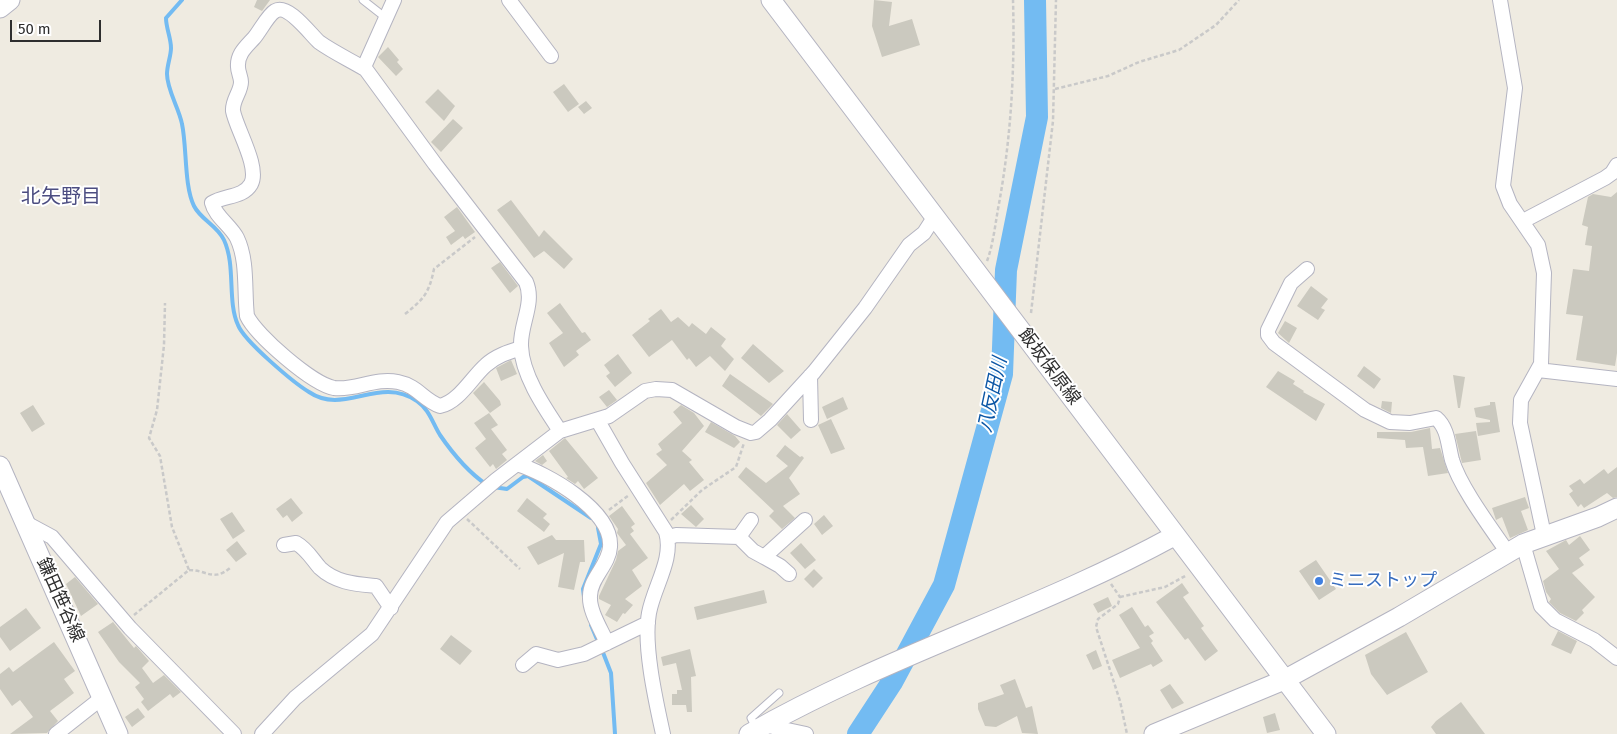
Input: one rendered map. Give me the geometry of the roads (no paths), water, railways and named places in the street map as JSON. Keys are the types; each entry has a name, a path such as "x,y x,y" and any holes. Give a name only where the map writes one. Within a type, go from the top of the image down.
{"street":[{"path":"0,8 10,0"},
{"path":"365,69 364,67 394,0"},
{"path":"509,0 551,56"},
{"name":"飯坂保原線","path":"771,0 1027,337 1174,536 1326,734"},
{"path":"1500,0 1515,88 1503,186 1510,204 1538,245 1544,273 1541,364 1521,400 1520,423 1544,535"},
{"path":"521,348 503,354 492,361 445,405 440,406 418,390 396,381 380,380 334,388 322,384 263,339 252,326 247,316 241,247 236,236 213,209 212,203 219,198 238,195 251,184 253,178 250,159 233,110 241,83 238,67 239,56 275,11 280,10 299,20 319,42 365,69 528,287 530,296 521,348 528,374 560,430"},
{"path":"1523,221 1605,178 1612,173 1617,165"},
{"path":"262,734 295,698 360,646 391,608 422,557 447,522 496,480 560,430 598,421 618,411 645,391 664,389 672,390 747,432 756,432 810,376 865,308 909,245 924,233 935,216"},
{"path":"1307,269 1291,283 1268,330 1268,336 1274,343 1365,410 1390,422 1410,423 1436,418 1443,424 1453,463 1474,501 1516,548 1541,606 1555,620 1594,640 1617,658"},
{"path":"1538,370 1617,379"},
{"path":"810,376 812,420"},
{"path":"598,421 665,532 667,556 649,612 648,623 654,690 663,734"},
{"path":"517,464 537,470 600,516 610,547 605,565 593,585 590,597 602,646"},
{"name":"鎌田笹谷線","path":"1,469 118,734"},
{"path":"1154,734 1284,680 1399,617 1516,548 1544,535 1570,528 1617,508"},
{"path":"739,537 750,520"},
{"path":"764,557 805,520"},
{"path":"26,522 52,537 125,622 234,734"},
{"path":"665,532 739,537 753,551 780,566 789,574"},
{"path":"757,730 856,678 1103,573 1174,536"},
{"path":"284,545 296,543 304,548 322,570 336,579 376,586 391,608"},
{"path":"523,665 536,654 558,660 584,654 648,623"},
{"path":"56,734 103,697"},
{"path":"757,730 806,734"}],"lane":[{"path":"363,0 386,18"},
{"path":"757,730 750,718 779,693"}],"waterway":[{"path":"182,0 166,18 171,48 167,71 168,80 182,124 191,198 197,211 221,235 228,250 233,305 235,316 242,332 259,351 292,380 309,392 322,398 335,400 349,399 389,392 403,394 417,401 428,412 440,435 456,456 473,474 487,485"},
{"name":"八反田川","path":"858,734 892,682 944,585 1002,374 1006,270 1037,117 1035,0"},
{"path":"493,487 507,489 523,477 528,476 591,518"},
{"path":"584,597 583,589 601,544 598,528"},
{"path":"591,625 599,644"},
{"path":"602,650 611,673 615,734"}],"place":[{"name":"ミニストップ","path":"1319,581"}],"district":[{"name":"北矢野目","path":"61,197"}]}
